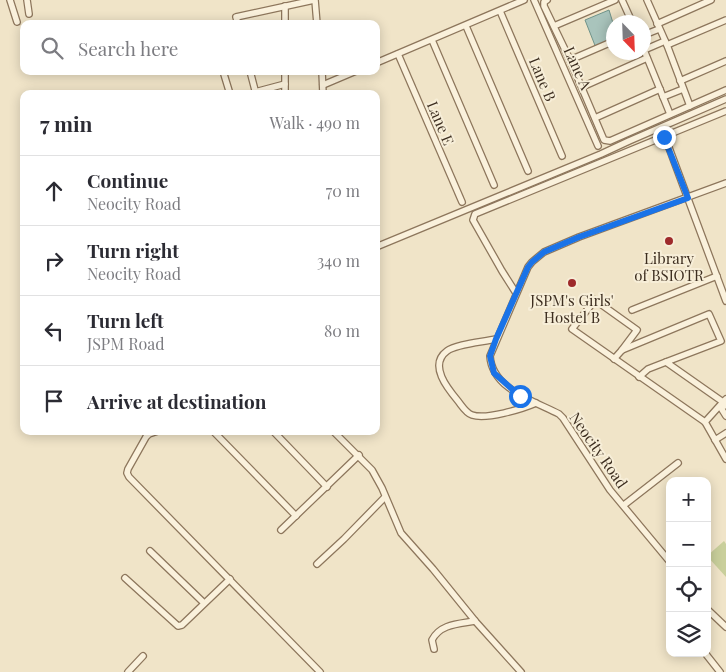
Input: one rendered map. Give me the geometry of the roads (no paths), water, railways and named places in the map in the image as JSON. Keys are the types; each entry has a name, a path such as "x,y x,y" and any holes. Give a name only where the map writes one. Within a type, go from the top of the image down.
{"street":[{"path":"10,0 17,22"},
{"path":"27,0 29,14"},
{"path":"237,20 236,17 314,0 317,20"},
{"path":"380,61 524,0"},
{"name":"Lane A","path":"534,0 598,146"},
{"path":"547,0 544,2 544,6 570,60 604,140 610,141 726,90"},
{"path":"554,26 615,0"},
{"path":"622,0 629,15"},
{"path":"647,0 690,106"},
{"path":"651,30 711,0"},
{"path":"285,6 285,20"},
{"name":"Lane B","path":"500,11 562,156"},
{"path":"651,48 726,20"},
{"path":"466,26 528,171"},
{"path":"432,40 494,184"},
{"path":"570,60 606,44"},
{"name":"Lane E","path":"398,54 462,202"},
{"path":"582,87 643,60"},
{"path":"648,60 670,114"},
{"path":"680,81 726,61"},
{"path":"224,75 229,90"},
{"path":"251,75 254,90"},
{"path":"285,75 285,90"},
{"path":"322,75 323,90"},
{"path":"323,85 347,75"},
{"path":"265,90 285,84"},
{"path":"595,118 660,89"},
{"path":"663,97 683,89"},
{"path":"380,245 595,157 726,100"},
{"path":"681,109 684,118"},
{"path":"516,293 473,220 475,214 726,111"},
{"path":"664,137 726,298"},
{"name":"Neocity Road","path":"666,557 610,490 563,418 559,414 520,396 494,373 490,356 516,293 532,262 544,252 579,237 726,183"},
{"path":"632,310 717,276"},
{"path":"614,359 637,330 595,300 572,329 639,377 705,422 726,459"},
{"path":"622,350 709,314 721,341 648,369 639,377"},
{"path":"496,339 453,348 444,353 439,366 444,383 467,412 473,416 515,411 536,403"},
{"path":"666,362 723,404 726,416"},
{"path":"705,422 723,404"},
{"path":"715,440 726,433"},
{"path":"149,435 128,469 129,477 320,672"},
{"path":"217,435 296,516"},
{"path":"277,435 327,487"},
{"path":"337,435 372,470 401,534 521,672"},
{"path":"281,530 359,455"},
{"path":"624,505 678,463"},
{"path":"317,564 385,497"},
{"path":"150,551 204,603"},
{"path":"124,578 178,626 182,625 230,579"},
{"path":"710,612 726,627"},
{"path":"434,650 432,640 435,634 443,628 475,621"},
{"path":"128,672 143,656"},
{"path":"708,657 720,672"}],"water":[{"path":"609,10 611,15 606,15 606,44 596,48 585,20"}],"place":[{"name":"Library of BSIOTR","path":"669,241"},
{"name":"JSPM's Girls' Hostel B","path":"572,283"}]}
